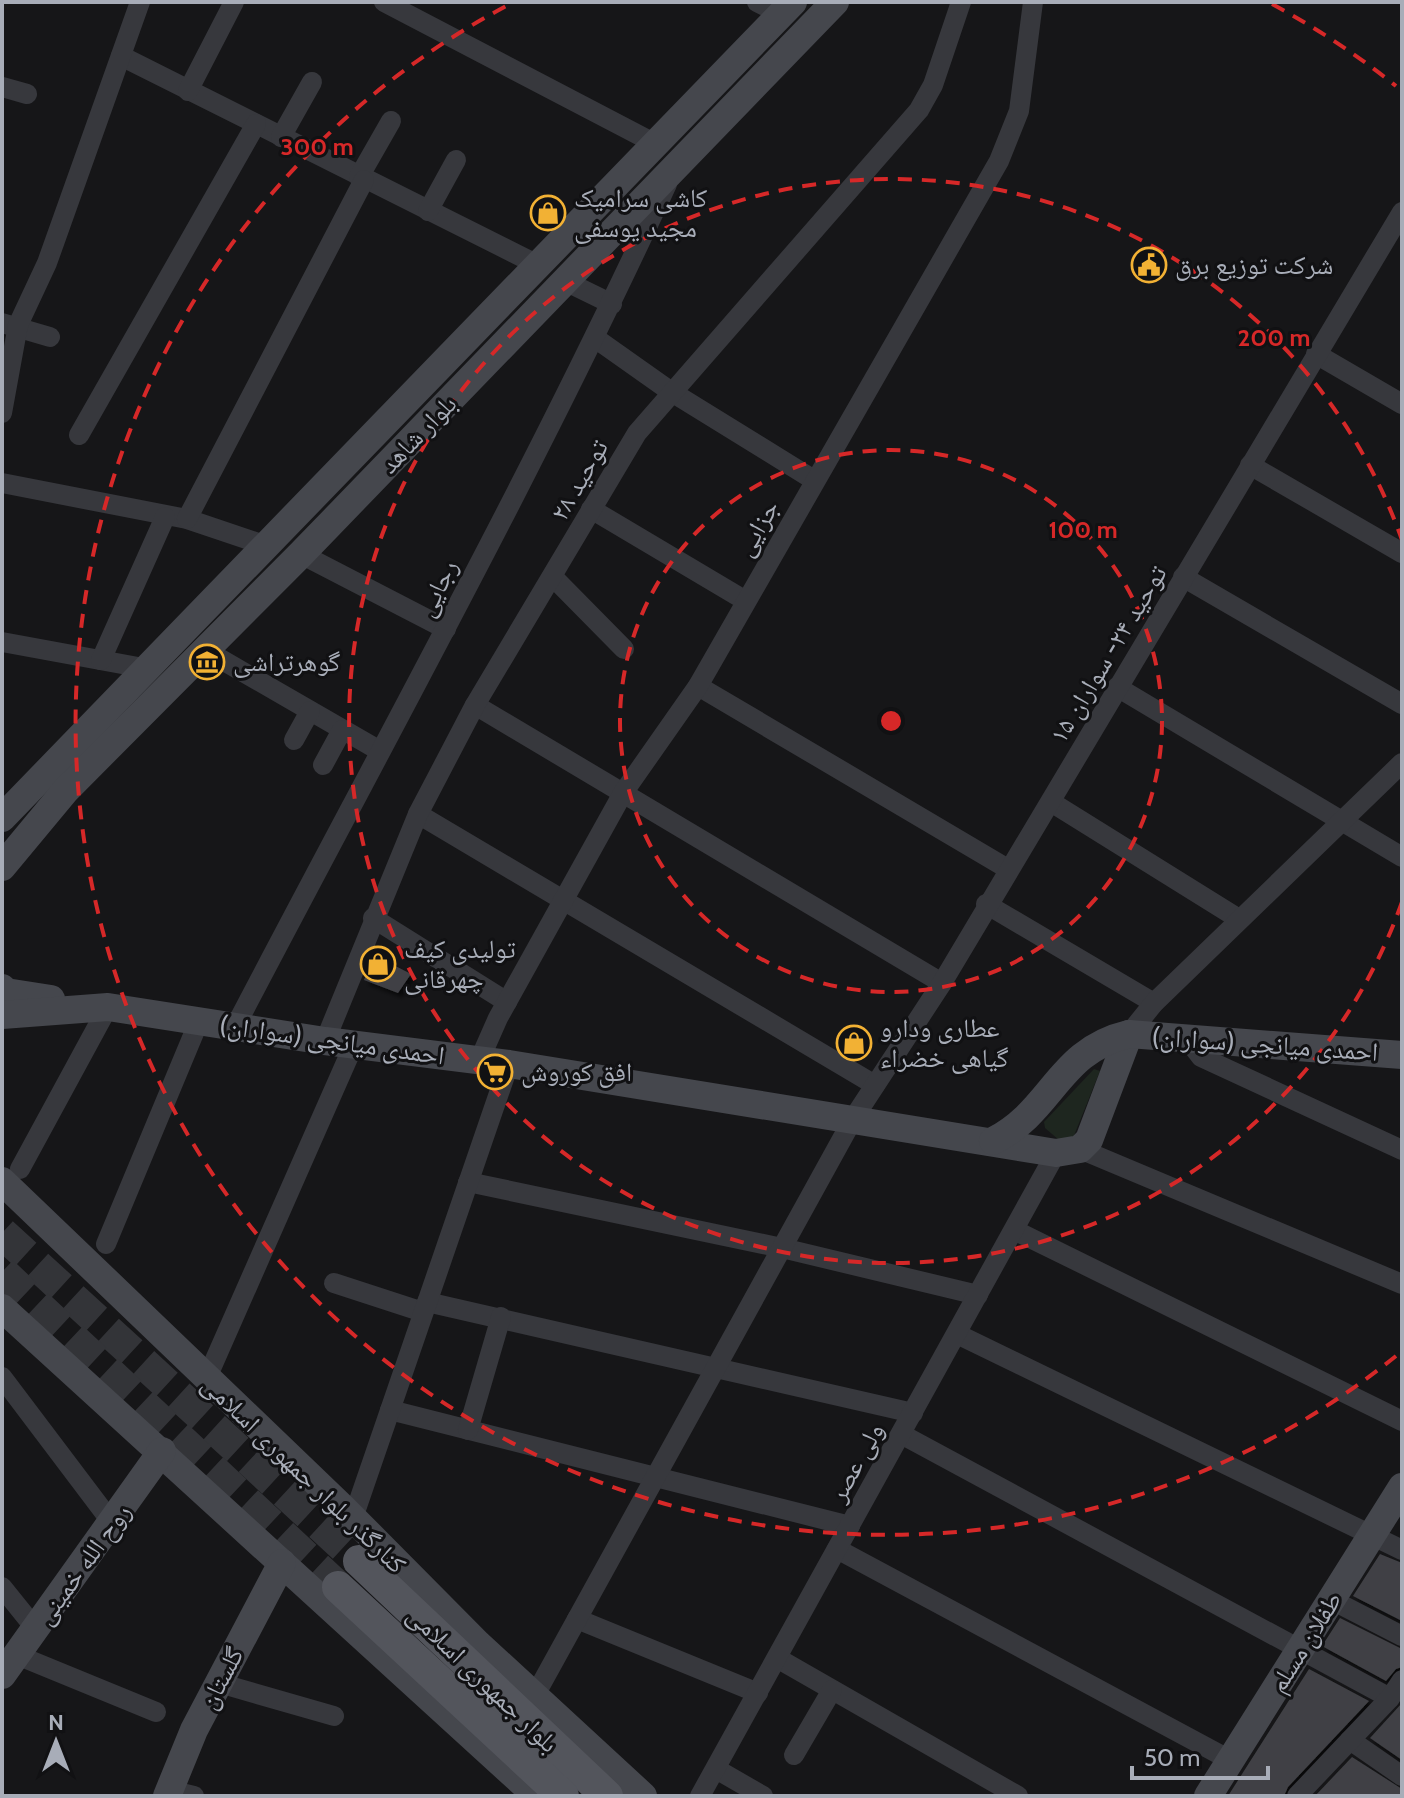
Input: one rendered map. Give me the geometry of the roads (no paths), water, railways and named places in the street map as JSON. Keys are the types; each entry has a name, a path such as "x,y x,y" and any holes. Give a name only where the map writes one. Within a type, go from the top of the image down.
{"main road":[{"name":"بلوار شاهد","path":"2,867 66,790 567,282 835,2"},
{"name":"بلوار شاهد","path":"2,818 540,266 777,6"},
{"path":"2,988 6,992 108,1007"},
{"name":"احمدی میانجی (سواران)","path":"2,1015 108,1007 325,1041 355,1042 509,1064 1068,1151"},
{"name":"احمدی میانجی (سواران)","path":"1129,1034 1402,1055"},
{"path":"993,1141 1026,1120 1084,1051 1103,1040 1129,1034"},
{"path":"1068,1151 1098,1123 1129,1034"},
{"name":"کنارگذر بلوار جمهوری اسلامی","path":"11,1175 206,1380 353,1518 534,1697 643,1796"},
{"path":"2,1308 537,1796"},
{"name":"روح الله خمینی","path":"10,1665 162,1451"},
{"name":"طفلان مسلم","path":"1208,1796 1402,1487"},
{"name":"بلوار جمهوری اسلامی","path":"359,1561 607,1796"},
{"name":"گلستان","path":"177,1794 219,1683 282,1563"},
{"name":"بلوار جمهوری اسلامی","path":"338,1587 563,1796"}],"street":[{"path":"2,413 10,324 47,263 140,2"},
{"path":"188,91 234,2"},
{"path":"384,2 654,143"},
{"name":"توحید ۲۸","path":"325,1041 418,814 475,705 637,433 670,391 919,110 933,85 961,2"},
{"name":"جزایی","path":"479,1061 507,1002 623,793 698,686 999,161 1019,111 1033,2"},
{"path":"121,56 540,266"},
{"path":"281,137 312,82"},
{"path":"2,87 27,94"},
{"path":"187,519 391,121"},
{"path":"79,435 256,124"},
{"path":"428,211 456,160"},
{"name":"رجایی","path":"236,1025 446,629 595,338 674,169"},
{"name":"توحید ۲۴- سواران ۱۵","path":"534,1697 853,1119 942,983 986,904 1051,802 1402,212"},
{"path":"567,282 612,304"},
{"path":"10,324 50,337"},
{"path":"595,338 670,391 814,480"},
{"path":"1316,354 1402,404"},
{"path":"1250,465 1402,553"},
{"path":"2,483 187,519 267,546"},
{"path":"591,509 746,601"},
{"path":"101,660 165,517"},
{"path":"301,554 446,629"},
{"path":"553,577 624,649"},
{"path":"1183,577 1402,704"},
{"path":"2,642 149,669"},
{"path":"205,650 380,751"},
{"path":"698,686 1008,869"},
{"path":"1117,687 1402,857"},
{"path":"475,705 942,983"},
{"path":"294,740 310,711"},
{"path":"323,765 342,730"},
{"path":"1129,1034 1154,1003 1402,763"},
{"path":"1051,802 1239,919"},
{"path":"418,814 875,1085"},
{"path":"986,904 1154,1003"},
{"path":"373,918 507,1002"},
{"path":"11,1175 108,1007"},
{"path":"106,1244 199,1021"},
{"path":"1188,1040 1201,1057 1402,1150"},
{"path":"206,1380 355,1042"},
{"path":"353,1518 509,1064"},
{"path":"1068,1151 1402,1284"},
{"name":"ولی عصر","path":"700,1796 1014,1230 1068,1151"},
{"path":"468,1182 782,1248 978,1295"},
{"path":"1014,1230 1402,1421"},
{"path":"334,1283 425,1307 501,1317 913,1413"},
{"path":"468,1430 501,1317"},
{"path":"957,1334 1402,1550"},
{"path":"2,1377 113,1524"},
{"path":"390,1410 850,1526"},
{"path":"901,1434 1390,1698"},
{"path":"837,1549 1230,1760"},
{"path":"2,1587 35,1628"},
{"path":"1332,1600 1402,1636"},
{"path":"577,1619 758,1693"},
{"path":"777,1658 1018,1796"},
{"path":"10,1665 156,1712"},
{"path":"1297,1796 1390,1698 1402,1680"},
{"path":"219,1683 334,1716"},
{"path":"794,1755 832,1690"},
{"path":"1350,1740 1402,1776"},
{"path":"716,1769 763,1796"}],"tunnel":[{"path":"2,1233 359,1561"},
{"path":"2,1272 338,1587"}],"place":[{"name":"کاشی سرامیک مجید یوسفی","path":"548,213"},
{"name":"شرکت توزیع برق","path":"1149,265"},
{"name":"گوهرتراشی","path":"207,662"},
{"name":"تولیدی کیف چهرقانی","path":"378,964"},
{"name":"عطاری ودارو گیاهی خضراء","path":"854,1043"},
{"name":"افق کوروش","path":"495,1072"}]}
